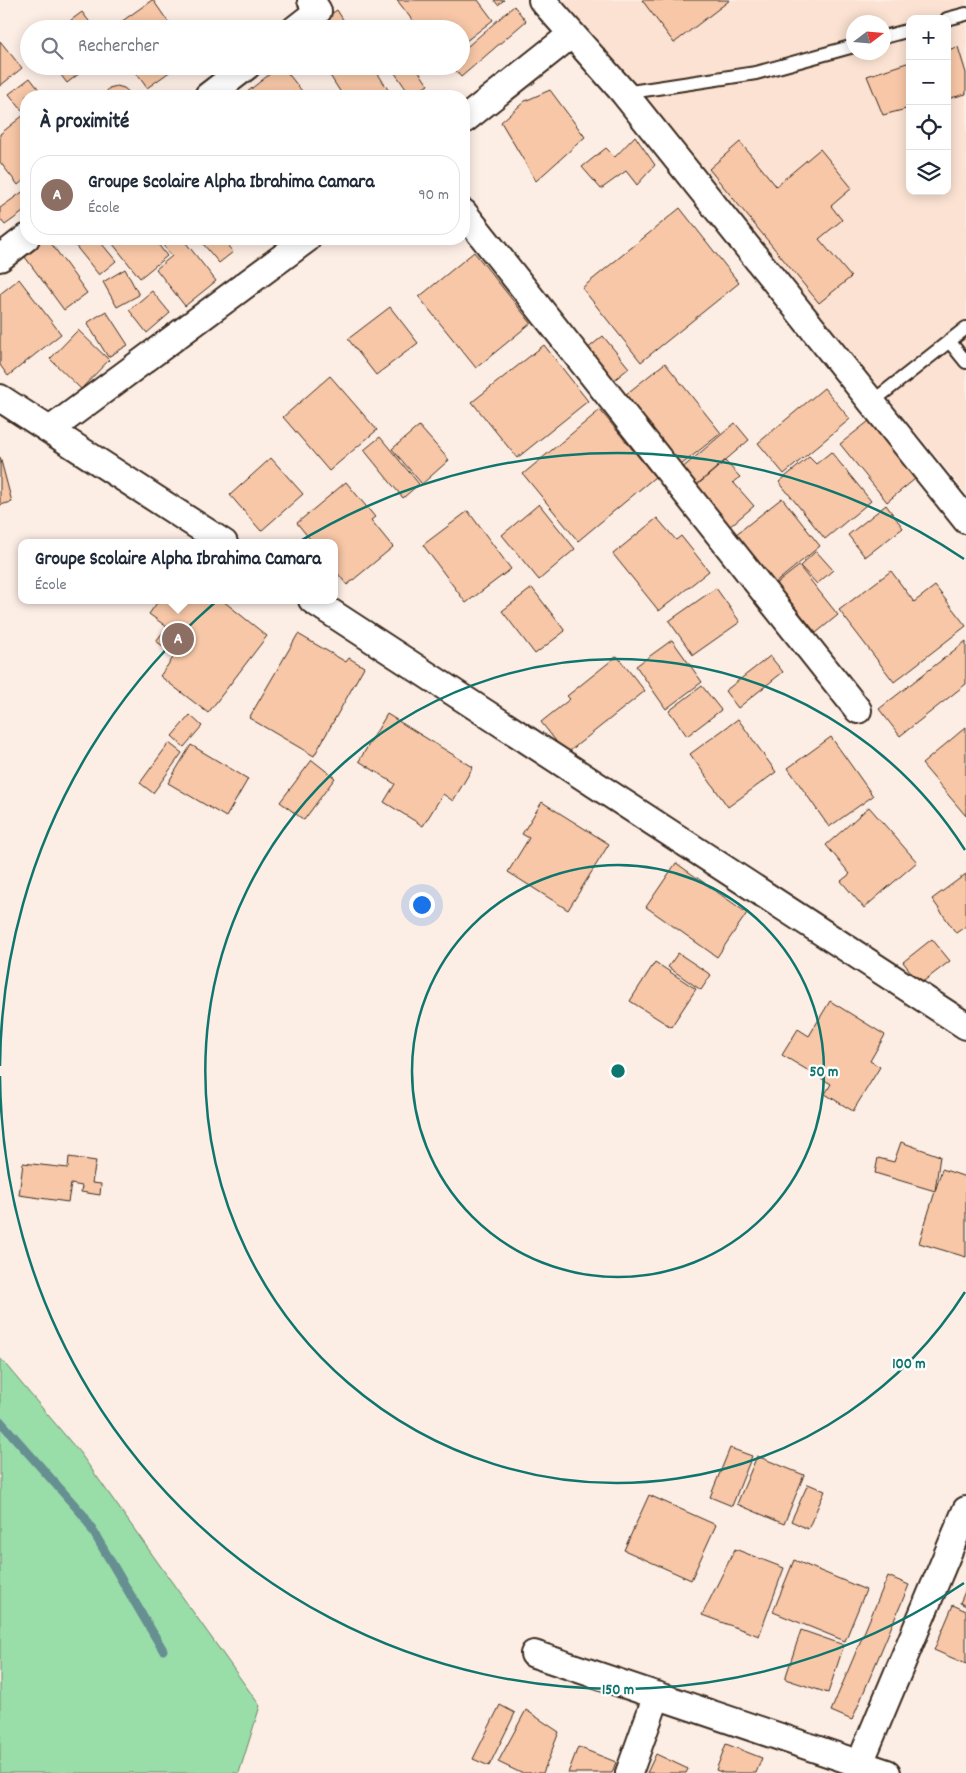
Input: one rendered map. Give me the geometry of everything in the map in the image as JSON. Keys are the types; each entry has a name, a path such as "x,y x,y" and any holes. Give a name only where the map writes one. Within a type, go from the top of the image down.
{"street":[{"path":"306,20 318,11 311,0"},
{"path":"542,0 624,93 966,520"},
{"path":"470,115 572,34"},
{"path":"216,90 235,75"},
{"path":"470,221 858,710"},
{"path":"0,258 20,243"},
{"path":"50,430 299,245"},
{"path":"0,398 218,539"},
{"path":"318,604 966,1026"},
{"path":"860,1763 966,1510"},
{"path":"534,1654 886,1773"},
{"path":"628,1773 656,1695"}],"lane":[{"path":"951,18 966,14"},
{"path":"891,35 906,31"},
{"path":"624,93 756,74 846,48"},
{"path":"872,402 966,328"},
{"path":"950,341 966,362"}],"shaded area":[{"path":"562,0 966,0 966,493"}],"green space":[{"path":"0,1358 80,1453 260,1706 239,1773 0,1773"}],"building":[{"path":"152,0 167,20 124,20"},
{"path":"397,0 478,0 493,20 470,38 470,20 412,20"},
{"path":"494,0 504,0 498,5"},
{"path":"642,0 730,0 674,43"},
{"path":"514,6 526,21 470,69 470,44"},
{"path":"337,10 343,20 322,20"},
{"path":"82,12 88,20 71,20"},
{"path":"0,41 20,66 20,70 0,86"},
{"path":"958,47 966,73 966,94 951,98 951,60 951,49"},
{"path":"906,63 906,109 883,115 867,76"},
{"path":"61,75 77,75 67,83"},
{"path":"138,75 165,75 147,88"},
{"path":"269,75 289,75 301,90 250,90"},
{"path":"330,75 379,75 388,90 339,90"},
{"path":"396,75 421,75 428,85 420,90 407,90"},
{"path":"30,78 39,90 20,90 20,108 9,94"},
{"path":"117,86 126,90 108,90"},
{"path":"550,90 585,137 536,181 501,122 525,101"},
{"path":"20,118 20,183 18,185 0,162 0,134"},
{"path":"635,136 655,165 637,185 626,171 601,189 582,167 606,148 615,157"},
{"path":"740,142 776,186 820,149 852,188 831,206 842,220 819,239 851,277 819,303 709,169"},
{"path":"20,194 20,214 5,225 0,219 0,208"},
{"path":"680,208 739,283 641,362 582,288"},
{"path":"33,245 52,245 87,293 64,310 22,253"},
{"path":"75,245 103,245 116,261 99,275"},
{"path":"114,245 159,245 167,256 140,278"},
{"path":"163,245 188,245 216,281 185,306 156,269 172,256"},
{"path":"204,245 227,245 233,252 219,263"},
{"path":"474,252 531,323 476,368 419,297"},
{"path":"125,269 139,295 117,307 103,282"},
{"path":"19,279 61,334 8,376 0,365 0,294"},
{"path":"152,291 170,313 147,333 129,310"},
{"path":"390,307 418,343 376,375 348,339"},
{"path":"106,311 128,345 108,357 87,323"},
{"path":"78,330 109,360 81,389 50,359"},
{"path":"603,336 629,368 607,386 581,354"},
{"path":"544,345 588,401 517,458 472,402"},
{"path":"665,363 721,433 681,465 625,395"},
{"path":"330,376 377,430 329,471 283,417"},
{"path":"824,388 850,419 784,474 758,443"},
{"path":"600,410 655,477 578,541 523,474"},
{"path":"869,421 915,479 887,502 840,444"},
{"path":"735,423 749,440 694,487 680,470"},
{"path":"419,426 449,460 422,484 392,449"},
{"path":"380,437 419,484 403,498 364,450"},
{"path":"831,452 871,501 825,539 779,482 809,457 816,464"},
{"path":"0,457 12,502 0,505"},
{"path":"271,458 303,494 261,531 230,495"},
{"path":"725,461 740,477 733,482 754,506 729,527 695,487"},
{"path":"346,482 375,517 371,520 393,547 347,585 338,574 338,539 310,539 297,523"},
{"path":"782,498 820,546 774,584 735,535"},
{"path":"539,504 575,549 539,580 502,535"},
{"path":"886,505 903,528 865,557 848,535"},
{"path":"468,511 511,569 466,603 423,545"},
{"path":"657,518 676,540 681,536 709,571 659,611 613,554"},
{"path":"816,551 833,570 817,584 800,566"},
{"path":"799,566 838,615 816,633 776,584"},
{"path":"891,571 914,602 935,586 966,626 894,682 839,610"},
{"path":"532,588 565,631 535,654 502,611"},
{"path":"716,588 740,622 693,655 669,621"},
{"path":"156,604 227,604 267,636 208,713 160,676 175,655 156,641 167,627 149,614"},
{"path":"298,634 346,662 349,658 364,667 314,756 249,718"},
{"path":"672,640 702,682 666,709 636,666"},
{"path":"966,641 966,684 900,736 879,709"},
{"path":"617,656 645,691 566,754 541,722 570,699 567,696"},
{"path":"770,656 783,672 738,708 725,691"},
{"path":"702,686 721,710 687,736 669,711"},
{"path":"387,714 473,767 453,801 443,794 423,826 384,802 395,784 359,761"},
{"path":"190,715 202,726 184,747 172,736"},
{"path":"738,719 776,772 728,807 690,754"},
{"path":"966,727 966,816 922,764"},
{"path":"831,737 873,796 829,827 788,768"},
{"path":"169,743 182,753 153,793 140,783"},
{"path":"191,745 248,779 226,817 168,783"},
{"path":"312,760 335,778 304,820 280,802"},
{"path":"542,802 609,844 568,910 508,872 529,838 522,834"},
{"path":"869,807 917,862 864,908 841,881 850,874 826,845"},
{"path":"676,863 747,913 717,957 646,907"},
{"path":"966,874 966,926 956,933 932,899"},
{"path":"932,939 950,961 920,984 903,962"},
{"path":"678,953 711,975 701,990 668,967"},
{"path":"655,962 696,989 671,1027 630,1001"},
{"path":"830,1001 885,1035 870,1061 880,1067 853,1111 825,1094 831,1084 782,1055 798,1029 809,1036"},
{"path":"901,1142 940,1156 935,1191 875,1173 878,1158 894,1162"},
{"path":"69,1157 96,1161 92,1183 101,1184 100,1195 81,1192 82,1186 71,1184 68,1202 19,1195 23,1163 68,1168"},
{"path":"942,1169 966,1177 966,1257 919,1243"},
{"path":"730,1448 752,1456 732,1506 710,1497"},
{"path":"757,1456 804,1475 784,1524 737,1504"},
{"path":"808,1484 825,1491 808,1529 791,1521"},
{"path":"649,1495 716,1525 691,1580 624,1550"},
{"path":"735,1549 784,1568 759,1636 702,1615"},
{"path":"794,1560 866,1590 845,1641 773,1612"},
{"path":"888,1576 909,1585 852,1720 831,1711"},
{"path":"966,1589 966,1606 960,1603"},
{"path":"953,1605 966,1611 966,1664 934,1650"},
{"path":"801,1630 844,1645 828,1693 785,1679"},
{"path":"500,1705 515,1713 489,1766 473,1759"},
{"path":"526,1710 559,1732 543,1773 521,1773 498,1762"},
{"path":"726,1744 762,1758 756,1773 724,1773 716,1770"},
{"path":"578,1747 616,1762 612,1773 568,1773"},
{"path":"656,1754 688,1769 686,1773 647,1773"}],"waterway":[{"path":"0,1421 84,1516 163,1650"}],"place":[{"name":"Groupe Scolaire Alpha Ibrahima Camara","path":"178,639"}]}
